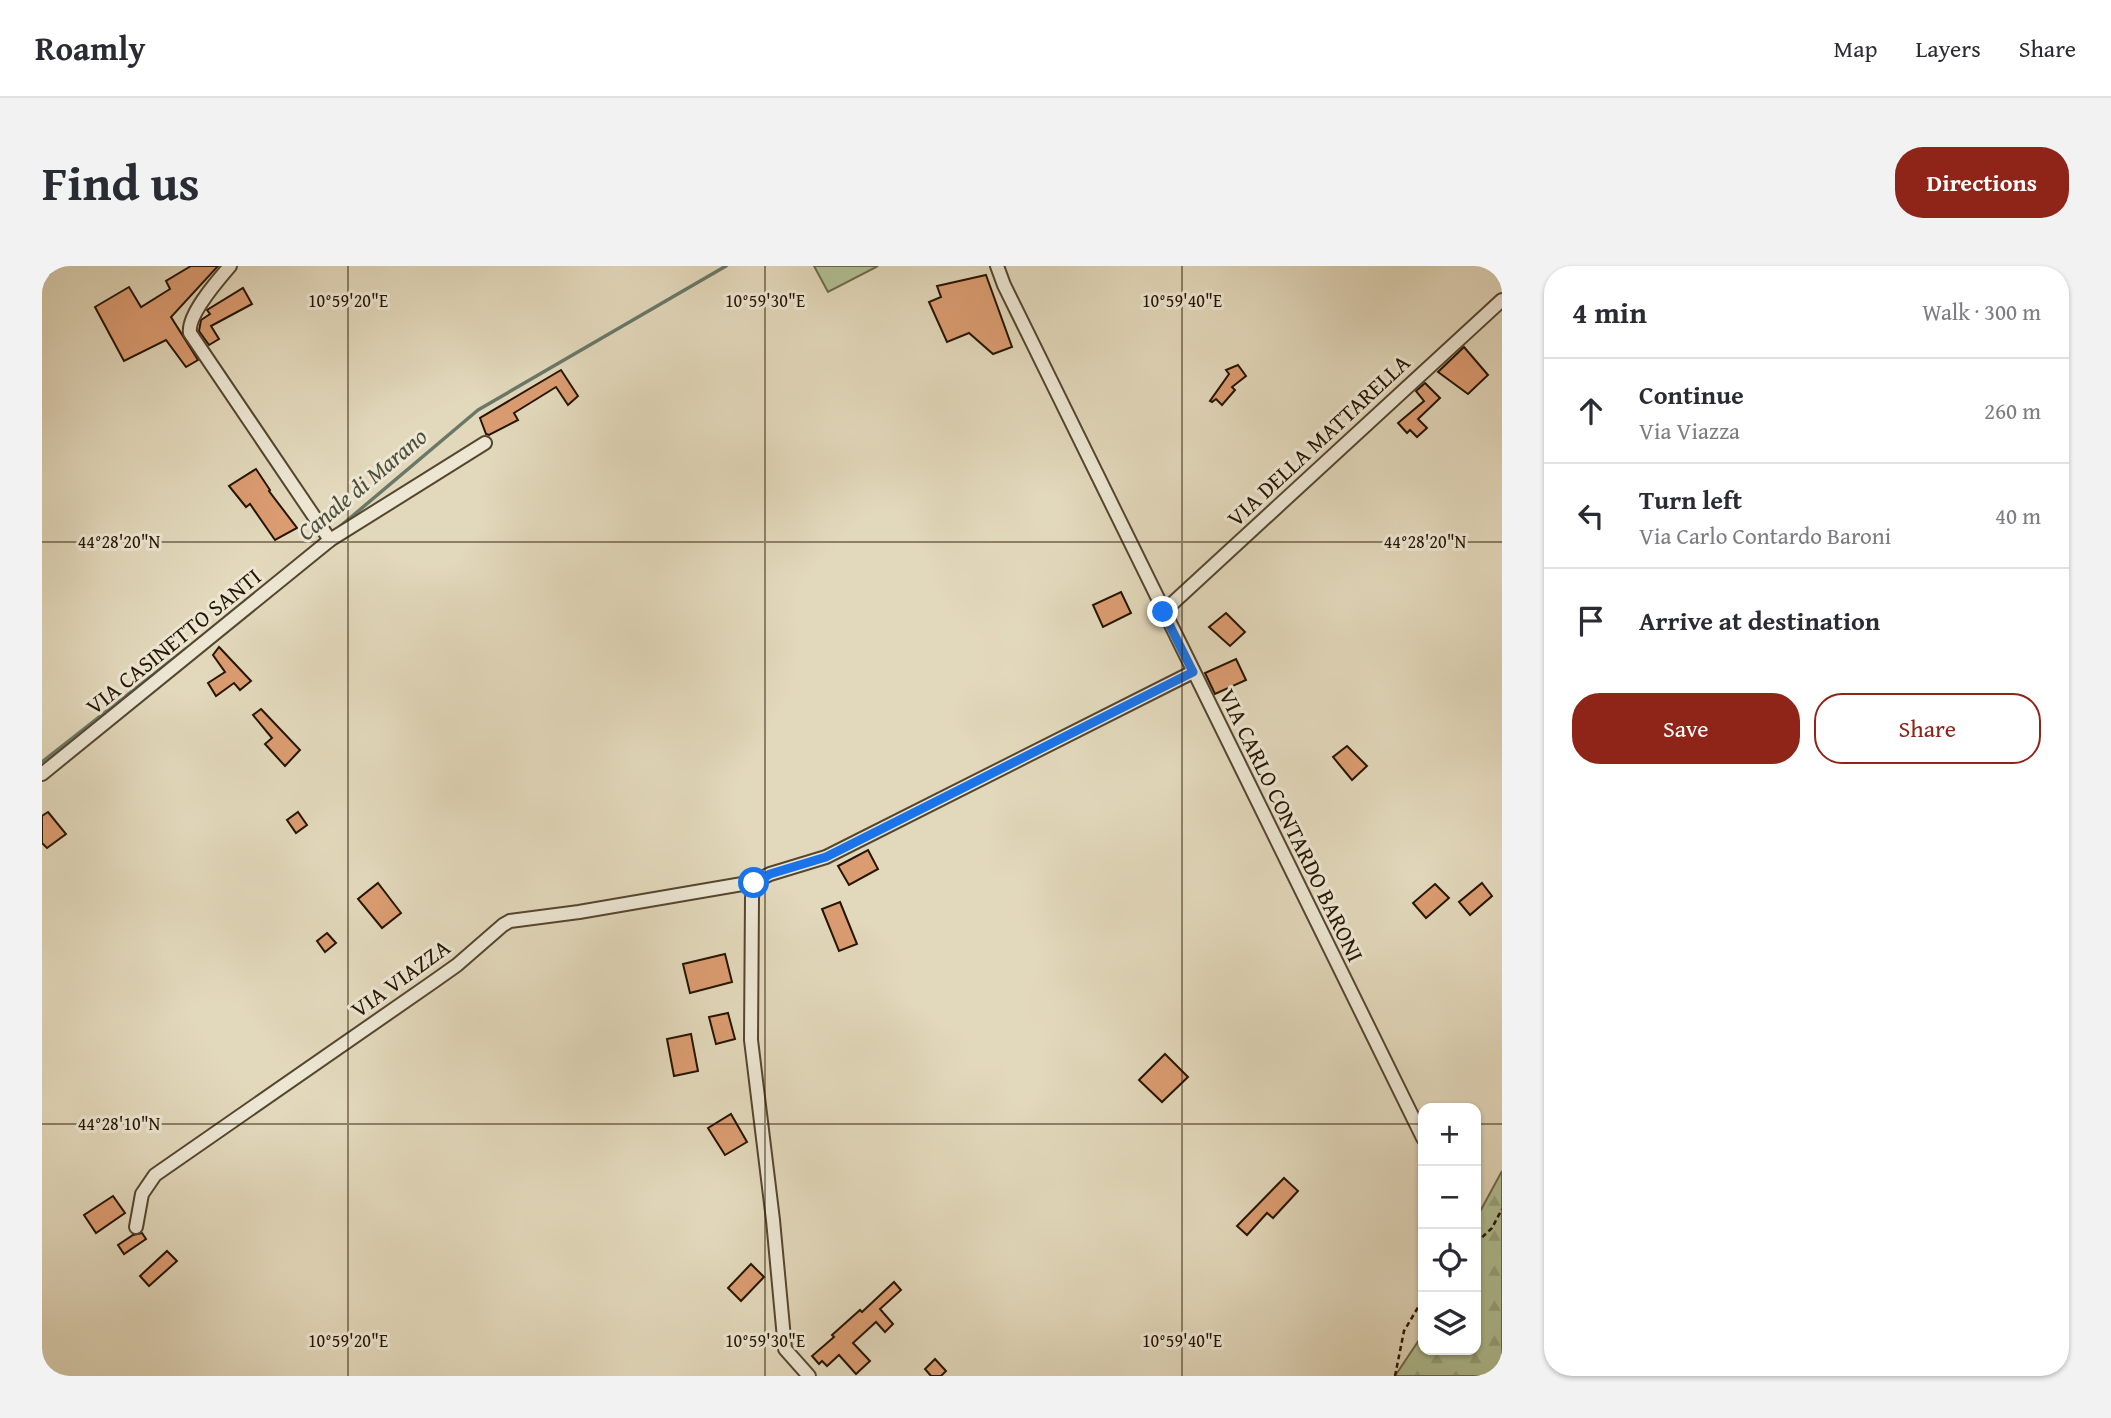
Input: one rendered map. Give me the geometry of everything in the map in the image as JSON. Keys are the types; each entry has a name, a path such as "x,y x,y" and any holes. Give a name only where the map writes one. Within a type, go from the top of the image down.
{"street":[{"path":"230,266 192,318 190,333 327,536"},
{"name":"VIA CARLO CONTARDO BARONI","path":"997,266 1163,612 1418,1128"},
{"name":"VIA DELLA MATTARELLA","path":"1163,612 1502,300"},
{"name":"VIA CASINETTO SANTI","path":"42,774 327,536 485,443"},
{"name":"VIA VIAZZA","path":"136,1227 142,1194 155,1175 457,965 503,925 519,919 579,912 754,883 770,874 826,857 1193,672"},
{"path":"754,883 751,1040 773,1220 785,1349 809,1376"}],"path":[{"path":"1481,1239 1492,1228 1502,1209"},
{"path":"1395,1376 1404,1331 1418,1307"}],"green space":[{"path":"814,266 878,266 828,292"},
{"path":"1502,1171 1502,1376 1395,1376 1418,1342 1418,1355 1481,1355 1481,1210"}],"building":[{"path":"191,266 218,266 171,317 198,360 186,367 166,340 124,361 95,307 129,287 141,307 170,289 166,281"},
{"path":"986,275 1012,347 993,354 969,333 947,342 929,302 941,297 937,286"},
{"path":"243,288 252,304 211,326 219,339 209,345 199,331 201,320 210,314 207,310"},
{"path":"1464,347 1488,375 1468,394 1438,372"},
{"path":"1238,365 1246,376 1232,387 1235,390 1222,405 1216,399 1210,401 1229,374 1226,370"},
{"path":"561,370 578,396 568,405 556,387 514,413 518,420 489,435 486,434 480,418"},
{"path":"1425,383 1440,398 1418,419 1427,428 1417,437 1410,430 1407,433 1398,423 1424,401 1416,391"},
{"path":"256,469 297,528 275,540 250,504 246,507 229,486"},
{"path":"1121,592 1131,613 1103,627 1093,605"},
{"path":"1226,613 1245,632 1230,646 1209,627"},
{"path":"219,647 251,681 240,690 234,683 216,696 208,683 225,672 213,655"},
{"path":"1236,659 1246,680 1215,694 1205,673"},
{"path":"261,709 300,750 285,766 265,744 272,738 253,715"},
{"path":"1347,746 1367,766 1352,780 1333,757"},
{"path":"48,812 66,834 47,848 42,843 42,816"},
{"path":"298,812 307,825 296,833 287,820"},
{"path":"868,850 878,869 849,885 838,866"},
{"path":"378,883 401,913 382,928 358,899"},
{"path":"1482,883 1492,896 1470,915 1459,902"},
{"path":"1435,884 1449,898 1426,918 1413,903"},
{"path":"840,902 857,944 839,951 822,909"},
{"path":"327,933 336,943 325,952 317,941"},
{"path":"725,954 732,982 690,993 683,964"},
{"path":"728,1013 735,1039 716,1044 709,1017"},
{"path":"691,1034 698,1071 674,1076 667,1039"},
{"path":"1165,1054 1188,1077 1162,1102 1139,1080"},
{"path":"731,1114 747,1142 725,1155 708,1128"},
{"path":"1284,1178 1298,1191 1273,1218 1267,1213 1247,1235 1237,1226"},
{"path":"113,1196 125,1213 96,1233 84,1215"},
{"path":"142,1233 146,1239 124,1254 118,1245 133,1235"},
{"path":"167,1251 177,1261 149,1286 140,1276"},
{"path":"751,1264 764,1277 741,1301 728,1288"},
{"path":"894,1282 901,1290 880,1309 893,1324 885,1332 876,1322 853,1343 870,1361 856,1374 839,1355 827,1366 822,1361 819,1364 812,1356 834,1337 832,1335"},
{"path":"935,1359 946,1371 941,1376 931,1376 925,1369"}],"waterway":[{"name":"Canale di Marano","path":"337,529 478,410 726,266"},
{"name":"Canale di Marano","path":"42,762 186,649"}],"route":[{"path":"754,883 770,874 826,857 1193,672 1163,612"}]}
